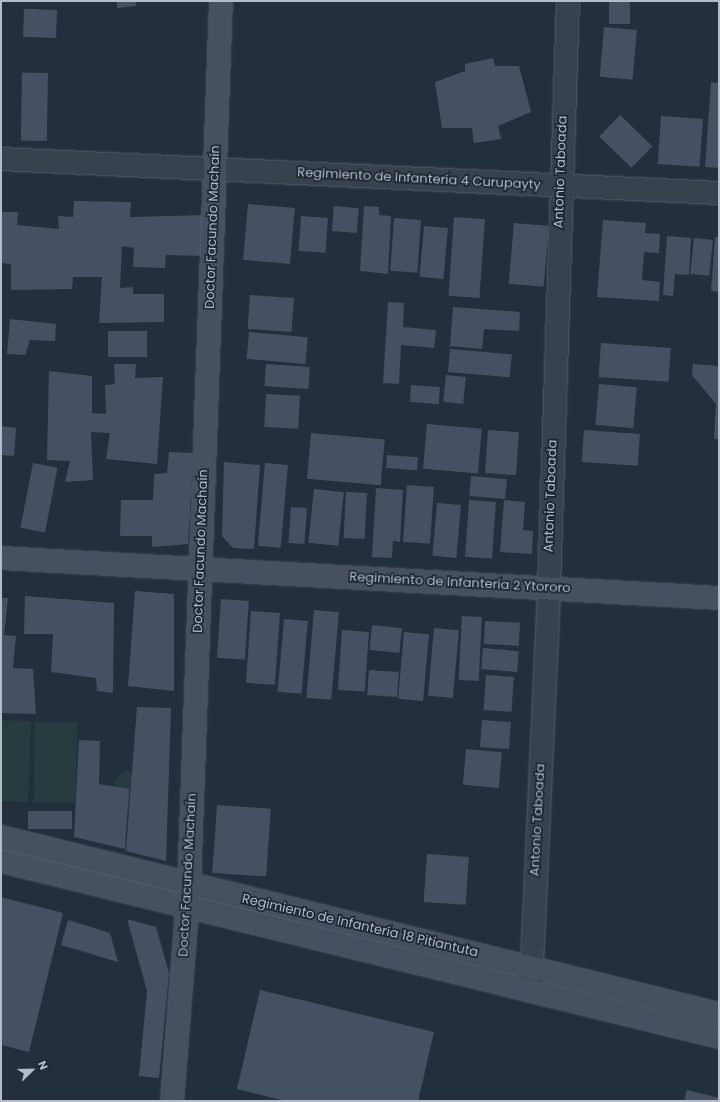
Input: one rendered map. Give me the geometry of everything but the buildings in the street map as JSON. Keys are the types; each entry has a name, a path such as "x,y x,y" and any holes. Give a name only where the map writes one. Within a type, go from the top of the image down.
{"main road":[{"name":"Doctor Facundo Machaín","path":"172,1101 188,895 221,1"},
{"name":"Regimiento de Infantería 2 Ytororo","path":"1,558 719,598"},
{"name":"Regimiento de Infantería 18 Pitiantuta","path":"1,837 188,895 530,991 719,1037"},
{"name":"Regimiento de Infantería 18 Pitiantuta","path":"1,861 188,895 532,967 719,1014"}],"street":[{"name":"Antonio Taboada","path":"530,991 549,588 560,185 568,1"},
{"name":"Regimiento de Infantería 4 Curupayty","path":"1,159 719,193"}],"green space":[{"path":"1,720 31,721 28,802 1,801"},
{"path":"35,722 77,723 76,803 34,802"},
{"path":"126,770 147,783 139,813 129,814 116,797 114,780"},
{"path":"1,844 171,889 1,849"}]}
